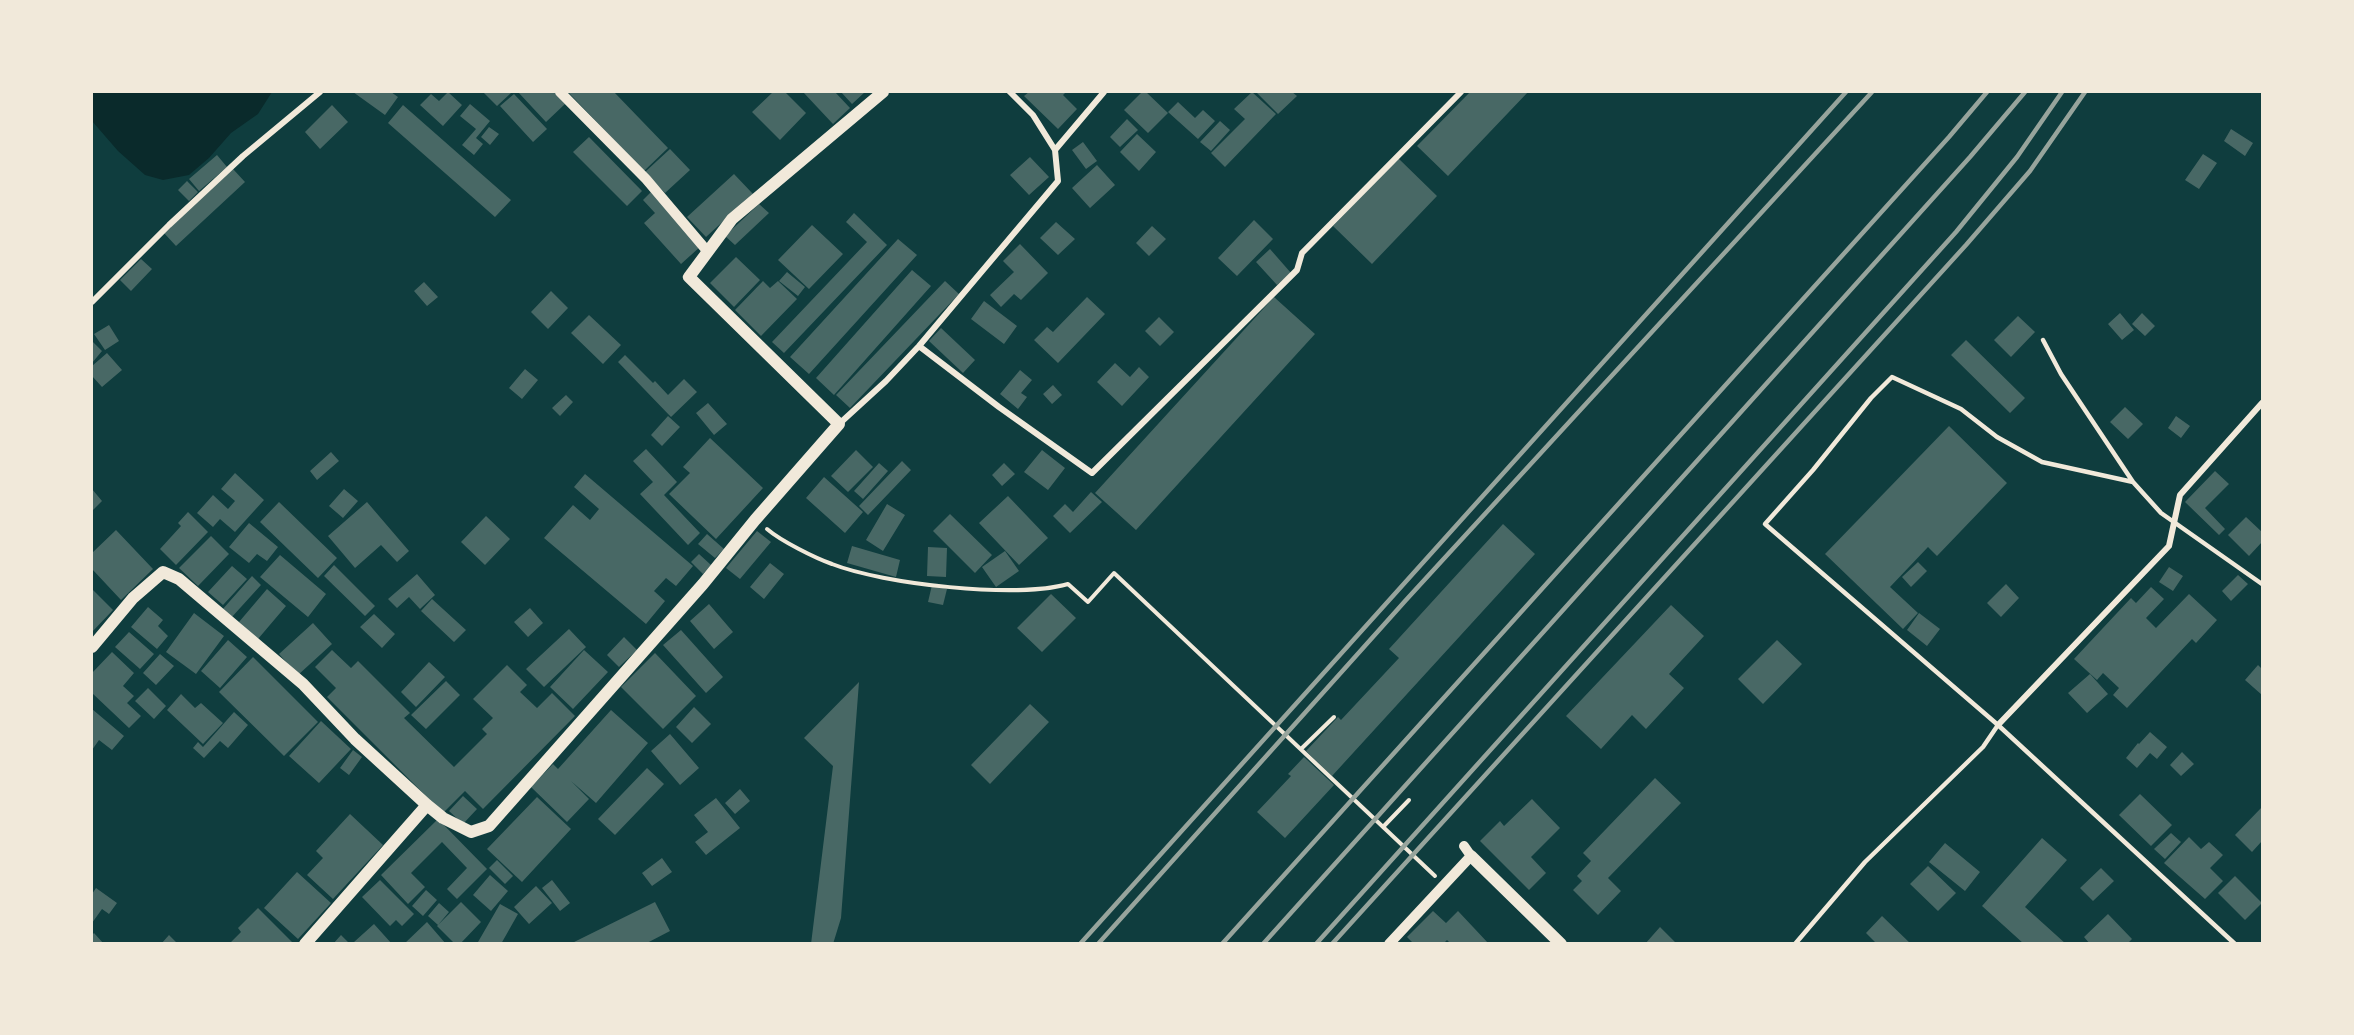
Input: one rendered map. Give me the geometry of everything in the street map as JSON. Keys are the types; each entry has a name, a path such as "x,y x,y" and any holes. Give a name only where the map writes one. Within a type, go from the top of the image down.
{"main road":[{"path":"92,647 133,598 163,572 179,579 303,684 355,739 443,818 471,832 489,826 703,584 755,519 839,424 689,277 732,219 883,92"},
{"path":"305,944 427,805"},
{"path":"1468,851 1561,944"}],"street":[{"path":"92,302 169,225 243,156 320,92"},
{"path":"560,92 646,179 708,252"},
{"path":"839,424 886,381 919,346 1058,181 1055,150 1033,115 1010,92"},
{"path":"1055,150 1104,92"},
{"path":"919,346 999,407 1092,472 1297,270 1302,253 1461,92"},
{"path":"1998,725 2169,546 2180,495 2262,403"},
{"path":"1389,944 1468,851"}],"lane":[{"path":"2043,340 2061,374 2133,482 2161,513 2262,584"},
{"path":"2133,482 2042,462 1997,437 1961,409 1892,377 1871,398 1813,470 1765,524 1998,725 2235,944"},
{"path":"1795,944 1865,862 1983,747 1998,725"}],"path":[{"path":"755,519 772,533 832,564 897,580 974,588 1050,589 1068,584 1088,602 1114,573 1435,876"},
{"path":"1301,749 1334,717"},
{"path":"1383,827 1409,800"}],"water":[{"path":"92,92 272,92 258,114 231,133 209,158 189,175 163,180 145,175 118,151 92,121"}],"building":[{"path":"353,92 391,92 398,97 385,115"},
{"path":"448,92 462,105 443,126 420,105 431,94 439,101"},
{"path":"483,92 509,92 511,93 497,106"},
{"path":"518,92 554,92 565,104 546,122"},
{"path":"568,92 614,92 668,148 644,171"},
{"path":"773,92 785,92 806,113 780,140 752,112"},
{"path":"803,92 835,92 850,108 833,124"},
{"path":"841,92 865,92 852,104"},
{"path":"1029,92 1066,92 1063,95 1077,109 1058,129 1024,96"},
{"path":"1142,92 1146,92 1168,113 1148,133 1124,110"},
{"path":"1252,92 1276,114 1225,167 1211,153 1245,119 1234,109"},
{"path":"1256,92 1292,92 1297,96 1278,114"},
{"path":"1470,92 1528,92 1448,176 1417,146"},
{"path":"514,94 547,129 533,142 500,106"},
{"path":"1178,102 1195,118 1203,110 1215,121 1198,139 1168,112"},
{"path":"470,104 490,121 476,138 483,144 474,155 462,145 476,129 460,116"},
{"path":"332,105 348,122 320,149 305,132"},
{"path":"403,105 511,200 495,217 388,123"},
{"path":"1127,119 1138,130 1120,147 1110,137"},
{"path":"1220,121 1230,130 1211,151 1200,142"},
{"path":"489,127 499,134 490,145 481,137"},
{"path":"2231,129 2253,143 2245,156 2224,141"},
{"path":"1137,134 1156,152 1139,171 1120,152"},
{"path":"589,137 642,191 627,206 573,152"},
{"path":"1083,142 1097,161 1086,169 1072,150"},
{"path":"670,149 690,170 665,193 645,172"},
{"path":"2203,154 2217,163 2199,189 2185,180"},
{"path":"217,155 227,167 199,191 189,179"},
{"path":"1030,157 1049,177 1029,195 1010,175"},
{"path":"1398,158 1437,196 1372,264 1333,226"},
{"path":"1097,165 1115,185 1090,208 1072,188"},
{"path":"233,169 245,182 176,246 164,233"},
{"path":"734,174 753,194 706,237 687,217"},
{"path":"187,181 198,192 189,201 178,190"},
{"path":"651,192 701,246 681,264 644,223 655,213 643,200"},
{"path":"759,204 769,213 735,245 725,236"},
{"path":"854,213 887,245 784,353 772,342 867,242 846,222"},
{"path":"1254,220 1273,239 1237,276 1218,258"},
{"path":"1056,222 1075,239 1058,255 1040,238"},
{"path":"812,225 843,254 809,289 778,260"},
{"path":"1152,226 1166,239 1149,256 1136,243"},
{"path":"898,239 917,255 809,374 790,357"},
{"path":"1020,244 1048,273 1021,300 1014,294 1001,307 990,295 1014,272 1003,261"},
{"path":"1270,249 1291,273 1277,285 1256,262"},
{"path":"736,257 760,280 734,307 710,283"},
{"path":"141,259 152,269 131,291 120,280"},
{"path":"912,270 931,286 834,395 816,378"},
{"path":"787,272 805,287 798,296 779,281"},
{"path":"763,281 770,288 778,281 797,299 761,336 735,310"},
{"path":"945,281 959,294 850,408 836,395"},
{"path":"424,282 438,297 427,306 414,291"},
{"path":"551,291 568,308 548,329 531,312"},
{"path":"1087,297 1105,314 1058,363 1034,340 1047,327 1053,332"},
{"path":"1274,297 1315,334 1136,530 1095,493"},
{"path":"984,301 1017,326 1004,344 971,319"},
{"path":"2120,313 2134,330 2122,340 2108,324"},
{"path":"2142,313 2155,326 2145,336 2132,324"},
{"path":"589,315 621,345 603,364 571,333"},
{"path":"2018,316 2035,332 2011,357 1994,340"},
{"path":"1159,317 1174,332 1160,346 1145,331"},
{"path":"109,325 119,341 105,350 94,334"},
{"path":"941,328 975,360 963,373 929,341"},
{"path":"1966,340 2025,398 2010,413 1951,355"},
{"path":"92,341 102,351 92,363"},
{"path":"107,353 122,370 102,387 92,376 92,366"},
{"path":"625,355 668,395 684,379 697,392 671,417 618,362"},
{"path":"1115,363 1130,377 1139,367 1149,377 1122,406 1097,382"},
{"path":"525,369 538,380 522,399 509,388"},
{"path":"1020,370 1032,380 1021,393 1027,397 1018,409 1000,394"},
{"path":"1053,385 1062,395 1052,404 1043,394"},
{"path":"566,395 573,402 560,416 552,408"},
{"path":"708,403 727,424 714,435 696,413"},
{"path":"2125,407 2143,424 2128,439 2110,422"},
{"path":"668,416 680,427 662,446 651,435"},
{"path":"2176,416 2190,426 2181,438 2168,428"},
{"path":"1949,426 2007,483 1937,556 1928,547 1890,587 1918,613 1903,629 1825,554"},
{"path":"710,438 763,488 716,539 669,494 690,473 683,467"},
{"path":"646,449 677,482 664,495 700,533 688,545 640,494 653,482 633,461"},
{"path":"856,450 873,467 848,492 831,476"},
{"path":"1042,450 1065,468 1048,490 1024,472"},
{"path":"331,452 339,461 317,480 310,471"},
{"path":"902,461 911,470 868,515 859,506"},
{"path":"879,463 888,471 863,499 854,491"},
{"path":"1004,463 1015,474 1002,486 992,475"},
{"path":"2215,471 2229,484 2205,508 2225,529 2219,535 2185,502"},
{"path":"235,473 264,500 235,532 220,519 213,527 197,513 213,495 228,509 235,501 221,489"},
{"path":"585,474 693,566 676,586 666,578 654,591 665,601 646,624 544,538 573,505 590,520 599,509 574,487"},
{"path":"824,477 863,512 845,533 806,498"},
{"path":"92,489 102,501 92,511"},
{"path":"344,489 358,501 343,518 329,506"},
{"path":"1091,492 1102,502 1070,533 1053,516 1065,504 1073,512"},
{"path":"1008,496 1048,538 1019,565 979,523"},
{"path":"279,502 337,558 318,578 260,522"},
{"path":"367,502 409,551 397,562 381,545 355,568 328,536"},
{"path":"887,504 905,515 883,551 866,540"},
{"path":"188,512 208,532 176,565 160,549 181,526 178,523"},
{"path":"950,514 992,555 975,573 933,531"},
{"path":"486,516 510,539 485,565 461,542"},
{"path":"2246,517 2262,532 2262,542 2249,556 2228,535"},
{"path":"249,523 278,547 267,561 257,554 249,563 229,547"},
{"path":"1503,524 1535,554 1332,776 1306,751 1338,717 1341,720 1399,658 1389,649"},
{"path":"116,530 153,569 121,600 92,569 92,553"},
{"path":"757,531 771,542 740,579 726,568"},
{"path":"707,534 724,549 715,558 698,544"},
{"path":"211,536 229,554 198,586 179,568"},
{"path":"852,546 900,560 896,577 847,563"},
{"path":"928,547 947,548 946,577 927,576"},
{"path":"1005,551 1019,571 996,587 982,567"},
{"path":"699,554 711,565 703,574 691,562"},
{"path":"280,555 326,594 308,617 260,577"},
{"path":"1918,562 1927,571 1911,587 1902,577"},
{"path":"770,563 784,574 764,599 750,587"},
{"path":"334,565 375,606 365,616 324,576"},
{"path":"232,566 247,579 223,605 208,592"},
{"path":"2169,567 2183,576 2173,591 2159,582"},
{"path":"417,574 435,595 420,609 409,597 397,608 388,599"},
{"path":"2238,575 2248,584 2231,601 2222,591"},
{"path":"252,576 261,585 231,618 222,610"},
{"path":"2006,584 2019,598 2001,617 1987,603"},
{"path":"932,585 947,589 943,605 928,602"},
{"path":"2151,587 2164,599 2146,618 2156,628 2189,594 2217,620 2196,643 2192,639 2127,708 2113,695 2119,688 2103,673 2097,680 2074,659 2131,598 2136,603"},
{"path":"92,589 113,610 92,632"},
{"path":"267,589 286,606 258,639 239,622"},
{"path":"1051,594 1076,618 1042,652 1017,628"},
{"path":"432,599 466,630 454,642 421,611"},
{"path":"709,604 733,632 714,649 690,621"},
{"path":"1671,605 1704,636 1669,674 1684,688 1646,729 1632,715 1601,749 1566,716"},
{"path":"148,607 163,620 158,626 168,636 157,649 131,627"},
{"path":"530,608 543,623 528,637 514,622"},
{"path":"194,613 224,636 196,674 166,652"},
{"path":"1919,613 1940,629 1927,646 1907,630"},
{"path":"374,614 395,634 382,648 360,627"},
{"path":"313,623 332,644 298,675 279,654"},
{"path":"569,629 586,647 544,687 526,669"},
{"path":"681,630 723,677 706,693 663,645"},
{"path":"129,632 154,654 140,669 115,647"},
{"path":"624,637 637,650 619,667 607,655"},
{"path":"228,640 247,657 220,688 201,671"},
{"path":"1777,640 1802,664 1763,704 1738,679"},
{"path":"332,650 351,668 358,661 410,713 404,718 454,767 487,734 482,729 493,718 473,699 507,665 527,685 520,692 537,708 552,693 575,716 483,809 465,791 443,813 327,697 336,688 315,667"},
{"path":"584,650 608,672 573,709 550,687"},
{"path":"112,652 134,673 123,686 134,696 127,703 141,716 129,728 92,693 92,673"},
{"path":"655,653 696,696 663,729 621,687"},
{"path":"160,654 174,666 156,685 143,673"},
{"path":"253,657 318,722 284,756 219,692"},
{"path":"429,662 445,677 416,707 401,692"},
{"path":"2258,665 2262,669 2262,695 2245,680"},
{"path":"2090,674 2108,694 2087,713 2068,693"},
{"path":"446,681 460,695 426,729 411,715"},
{"path":"859,682 841,918 833,944 811,944 833,766 804,738"},
{"path":"148,688 166,706 154,719 135,701"},
{"path":"181,694 195,708 201,703 223,723 203,744 167,710"},
{"path":"1030,704 1049,722 990,784 971,765"},
{"path":"694,707 711,724 692,743 676,727"},
{"path":"92,709 124,736 112,750 99,740 92,750"},
{"path":"611,710 648,743 596,803 571,781 589,799 567,822 531,787 553,764 558,769"},
{"path":"234,712 248,725 228,748 220,741 204,758 193,748 198,742 203,747"},
{"path":"321,721 351,749 319,783 289,756"},
{"path":"2150,732 2167,747 2157,759 2150,753 2137,768 2126,758"},
{"path":"670,734 699,768 680,785 651,751"},
{"path":"353,750 362,757 349,775 340,768"},
{"path":"2182,752 2194,764 2181,776 2170,765"},
{"path":"1304,757 1334,785 1285,838 1257,812 1291,776 1288,774"},
{"path":"647,768 664,784 615,835 598,819"},
{"path":"1655,778 1681,803 1608,878 1621,891 1598,915 1573,890 1582,881 1577,876 1591,861 1583,853"},
{"path":"740,789 750,801 735,814 725,803"},
{"path":"2140,794 2172,825 2151,846 2119,815"},
{"path":"463,796 477,809 463,824 449,811"},
{"path":"537,797 571,829 522,882 487,849"},
{"path":"716,798 740,828 706,855 695,842 708,832 694,815"},
{"path":"1532,799 1560,828 1531,857 1546,873 1529,890 1480,841 1500,821 1504,826"},
{"path":"2262,807 2262,841 2252,852 2235,835"},
{"path":"350,814 383,845 333,899 307,875 323,858 316,851"},
{"path":"438,819 487,869 457,899 447,889 467,868 442,842 411,873 425,887 408,904 381,875"},
{"path":"2171,833 2181,842 2165,859 2154,849"},
{"path":"2189,837 2201,849 2209,842 2223,855 2210,868 2223,881 2205,899 2164,863"},
{"path":"2042,838 2067,860 2025,907 2066,944 2024,944 1982,906"},
{"path":"1945,843 1980,872 1965,891 1929,862"},
{"path":"662,858 672,872 652,886 642,873"},
{"path":"497,860 513,876 505,884 489,868"},
{"path":"1928,866 1956,893 1938,911 1910,884"},
{"path":"2101,868 2114,881 2093,901 2080,888"},
{"path":"297,872 331,903 298,939 264,908"},
{"path":"490,875 508,891 491,911 473,895"},
{"path":"2235,876 2262,903 2245,920 2218,893"},
{"path":"380,880 414,914 402,926 396,920 390,926 362,897"},
{"path":"552,880 570,903 560,911 542,888"},
{"path":"536,886 552,903 529,924 514,907"},
{"path":"96,888 117,903 109,914 102,909 92,923 92,894"},
{"path":"426,890 437,900 423,916 412,906"},
{"path":"461,902 481,922 460,944 455,944 437,926"},
{"path":"655,902 670,931 645,944 570,944"},
{"path":"439,903 449,912 438,925 428,916"},
{"path":"500,904 518,914 501,944 478,942"},
{"path":"258,908 294,944 229,944 241,932 238,928"},
{"path":"1433,911 1446,923 1458,911 1489,944 1451,944 1447,940 1443,944 1414,944 1407,937"},
{"path":"2108,914 2132,939 2127,944 2090,944 2084,937"},
{"path":"1882,916 1911,944 1877,944 1866,933"},
{"path":"427,922 446,944 404,944"},
{"path":"374,924 392,944 356,944 354,942"},
{"path":"1660,927 1675,942 1645,944"},
{"path":"94,933 104,944 92,944"},
{"path":"169,935 178,944 161,944"},
{"path":"341,935 350,944 333,944"}],"railway":[{"path":"1080,944 1846,92"},
{"path":"1098,944 1406,600 1872,92"},
{"path":"1222,944 1987,92"},
{"path":"1263,944 1970,157 2025,92"},
{"path":"1316,944 1956,232 2017,157 2062,92"},
{"path":"1332,944 1966,245 2030,171 2085,92"}]}
